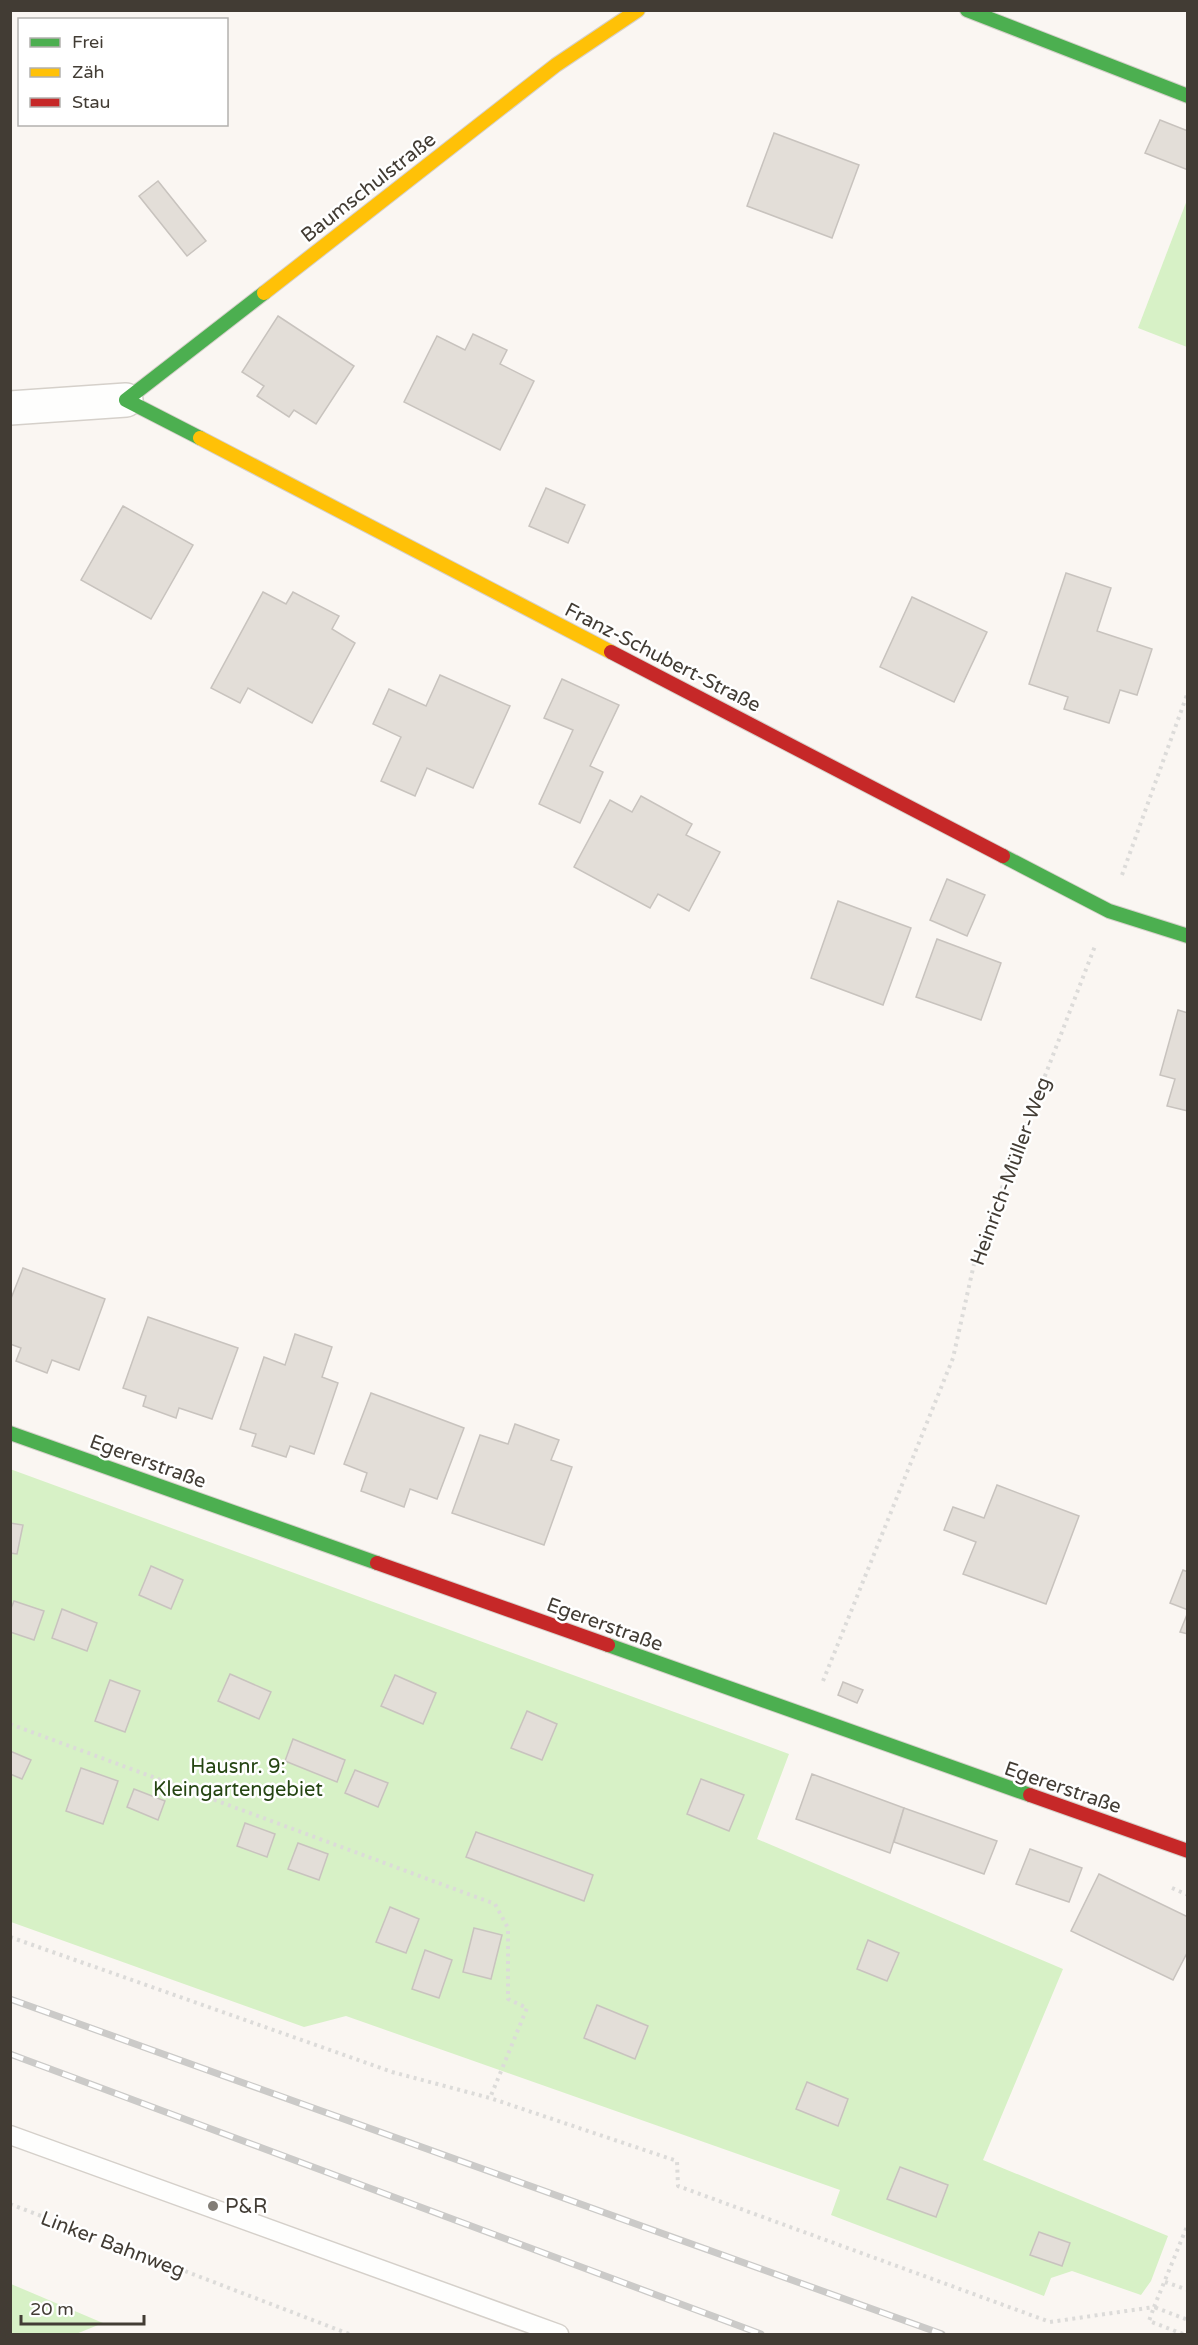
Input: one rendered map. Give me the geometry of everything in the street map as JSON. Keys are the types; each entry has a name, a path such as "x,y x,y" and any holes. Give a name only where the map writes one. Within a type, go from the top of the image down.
{"street":[{"name":"Baumschulstraße","path":"126,400 556,65 638,10"},
{"path":"967,10 1188,96"},
{"path":"10,408 126,400"},
{"name":"Franz-Schubert-Straße","path":"126,400 1109,911 1188,936"},
{"name":"Egererstraße","path":"10,1433 1188,1851"}],"lane":[{"path":"10,2135 559,2334"}],"path":[{"name":"Heinrich-Müller-Weg","path":"808,1717 953,1358 976,1255 1109,911 1188,692"},
{"path":"10,1724 495,1904 508,1928 508,1999 527,2008 490,2098"},
{"path":"10,1938 392,2072 490,2098 677,2161 678,2186 1050,2322 1154,2307 1188,2320"},
{"name":"Linker Bahnweg","path":"10,2204 350,2334"},
{"path":"1184,2334 1149,2321 1188,2224"},
{"path":"1165,2282 1188,2290"}],"green space":[{"path":"1187,200 1187,347 1138,328"},
{"name":"Hausnr. 9: Kleingartengebiet","path":"10,1469 789,1754 757,1839 1063,1969 983,2160 1168,2236 1151,2281 1141,2295 1072,2271 1051,2278 1044,2296 831,2215 840,2190 346,2016 304,2027 11,1922"},
{"path":"10,2284 103,2323 76,2334 11,2334"}],"building":[{"path":"1160,120 1188,131 1188,170 1145,153"},
{"path":"774,133 859,165 832,238 747,206"},
{"path":"158,181 206,241 187,256 139,196"},
{"path":"278,316 354,366 316,424 294,410 289,417 257,396 264,386 242,372"},
{"path":"473,334 507,350 500,364 534,381 500,450 404,402 437,336 465,350"},
{"path":"546,488 585,505 568,543 529,526"},
{"path":"123,506 193,545 151,619 81,580"},
{"path":"1066,573 1111,588 1097,631 1152,649 1137,695 1120,690 1109,723 1064,709 1068,697 1029,684"},
{"path":"263,592 286,604 293,592 339,616 332,629 355,643 312,723 248,688 240,703 211,688"},
{"path":"912,597 987,632 954,702 880,667"},
{"path":"440,675 510,706 473,788 427,768 415,796 381,781 401,737 373,724 389,689 426,706"},
{"path":"562,679 619,705 590,766 603,772 580,823 539,804 573,730 544,718"},
{"path":"641,796 692,824 686,835 720,852 689,911 658,894 650,908 574,867 610,800 632,812"},
{"path":"947,879 985,895 967,936 930,920"},
{"path":"838,901 911,928 883,1005 811,978"},
{"path":"937,939 1001,963 981,1020 916,997"},
{"path":"1178,1010 1188,1013 1188,1111 1167,1106 1175,1079 1160,1075"},
{"path":"23,1268 105,1299 79,1370 52,1360 47,1373 16,1361 21,1348 10,1344 10,1301"},
{"path":"148,1317 238,1348 212,1419 179,1408 176,1418 143,1406 146,1396 123,1388"},
{"path":"295,1334 332,1347 322,1377 338,1383 314,1454 290,1446 286,1457 252,1446 256,1434 240,1429 264,1357 285,1365"},
{"path":"371,1393 464,1428 437,1499 410,1489 404,1507 361,1491 367,1473 344,1464"},
{"path":"515,1424 559,1440 551,1460 572,1467 544,1545 452,1513 480,1435 508,1444"},
{"path":"997,1485 1079,1516 1046,1604 963,1574 976,1542 944,1530 953,1507 984,1518"},
{"path":"10,1523 23,1525 17,1554 10,1553"},
{"path":"151,1566 183,1580 171,1609 139,1595"},
{"path":"1183,1570 1188,1572 1188,1610 1170,1603"},
{"path":"14,1601 44,1611 34,1640 10,1632 10,1611"},
{"path":"62,1609 97,1623 87,1651 52,1638"},
{"path":"1188,1612 1188,1634 1180,1632"},
{"path":"230,1674 271,1692 259,1719 218,1701"},
{"path":"395,1675 436,1693 423,1724 381,1706"},
{"path":"110,1680 140,1691 125,1732 95,1721"},
{"path":"843,1682 863,1690 857,1703 838,1695"},
{"path":"527,1711 557,1724 542,1760 511,1748"},
{"path":"293,1739 345,1760 337,1782 285,1761"},
{"path":"10,1751 31,1760 22,1779 10,1774"},
{"path":"81,1768 118,1781 103,1824 66,1811"},
{"path":"355,1770 388,1783 378,1807 345,1793"},
{"path":"812,1774 904,1808 890,1853 796,1819"},
{"path":"701,1779 744,1795 729,1831 687,1814"},
{"path":"134,1789 165,1801 158,1820 127,1807"},
{"path":"904,1808 997,1841 984,1874 894,1842"},
{"path":"245,1823 275,1834 267,1857 237,1846"},
{"path":"476,1832 593,1875 584,1901 466,1857"},
{"path":"298,1843 328,1854 319,1880 288,1869"},
{"path":"1030,1849 1082,1868 1069,1902 1016,1884"},
{"path":"1099,1874 1188,1917 1188,1951 1173,1980 1071,1931"},
{"path":"390,1907 419,1919 406,1953 376,1942"},
{"path":"474,1928 502,1935 491,1979 463,1972"},
{"path":"868,1940 899,1953 887,1981 857,1969"},
{"path":"425,1950 452,1960 439,1998 412,1989"},
{"path":"597,2005 648,2026 635,2059 584,2038"},
{"path":"807,2082 848,2099 838,2126 796,2109"},
{"path":"900,2167 948,2185 936,2217 887,2199"},
{"path":"1039,2232 1070,2243 1062,2266 1030,2255"}],"railway":[{"path":"10,1999 942,2334"},
{"path":"10,2054 761,2334"}],"traffic: fast":[{"path":"967,10 1188,96"},
{"path":"200,438 126,400 264,293"},
{"path":"1003,856 1109,911 1188,936"},
{"path":"10,1433 377,1563"},
{"path":"608,1645 1030,1795"}],"traffic: slow":[{"path":"264,293 556,65 638,10"},
{"path":"200,438 611,652"}],"traffic: jam":[{"path":"611,652 1003,856"},
{"path":"377,1563 608,1645"},
{"path":"1030,1795 1188,1851"}],"place":[{"name":"P&R","path":"213,2206"}]}
